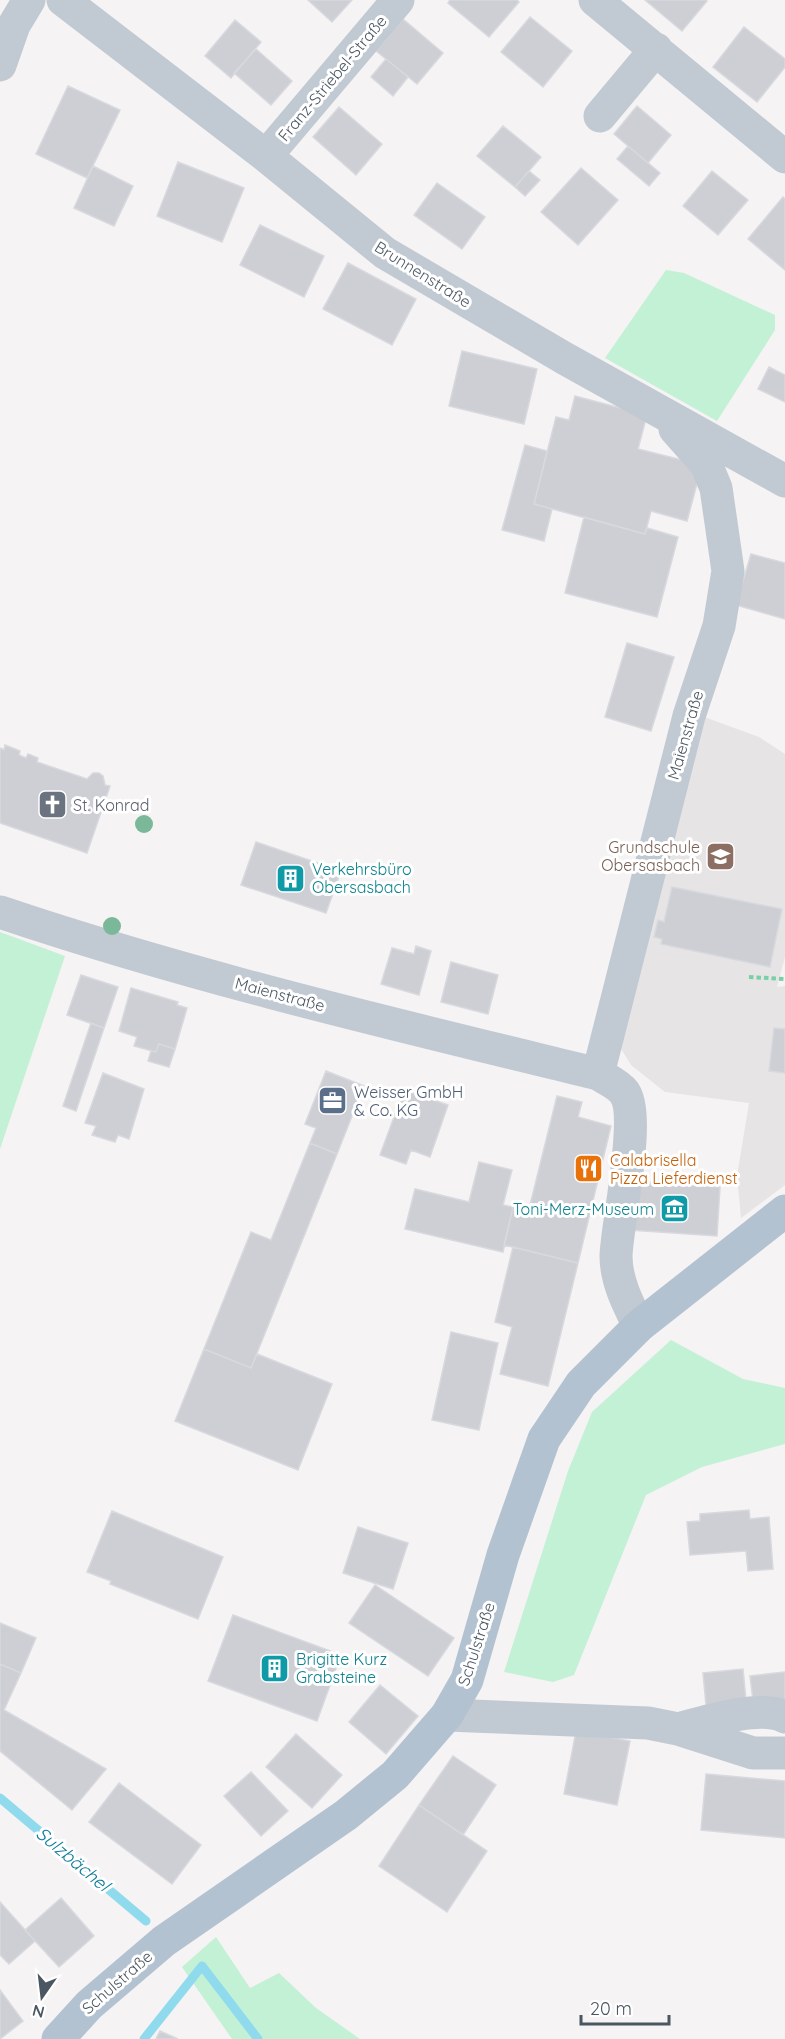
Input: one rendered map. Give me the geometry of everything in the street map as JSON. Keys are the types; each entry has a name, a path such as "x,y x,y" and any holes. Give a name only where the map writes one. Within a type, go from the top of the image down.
{"main road":[{"name":"Schulstraße","path":"58,2039 89,2005 164,1941 346,1815 395,1775 447,1715 467,1680 503,1555 544,1439 581,1384 639,1326 785,1210"}],"street":[{"path":"0,65 14,25 29,0"},
{"name":"Brunnenstraße","path":"63,0 266,156 385,253 564,358 785,481"},
{"name":"Franz-Striebel-Straße","path":"266,156 398,0"},
{"path":"595,0 785,157"},
{"path":"600,116 656,49"},
{"name":"Maienstraße","path":"598,1074 626,972 689,716 719,626 728,571 716,488 706,464 660,411"},
{"name":"Maienstraße","path":"0,912 55,922 348,1013 598,1074 625,1092 630,1106 631,1135 616,1258 624,1295 639,1326"},
{"path":"678,1729 726,1715 757,1713 780,1714 785,1717"},
{"path":"447,1715 648,1724 678,1729 753,1753 785,1753"}],"path":[{"path":"748,977 785,979"}],"shaded area":[{"name":"Grundschule Obersasbach","path":"696,714 759,737 785,754 785,957 777,987 785,986 785,1185 741,1218 737,1176 749,1103 665,1092 631,1065 618,1044"}],"green space":[{"path":"666,270 684,273 775,315 775,330 717,421 605,358"},
{"path":"0,932 65,956 0,1149"},
{"path":"671,1340 743,1379 785,1388 785,1444 702,1467 646,1495 574,1675 553,1682 504,1672 568,1471 592,1412"},
{"path":"216,1937 250,1988 279,1973 316,2008 360,2039 232,2039 182,1967"}],"building":[{"path":"308,0 352,0 332,22"},
{"path":"450,0 517,0 519,2 489,37 448,3"},
{"path":"645,0 706,0 707,1 682,31"},
{"path":"530,17 572,51 543,87 501,52"},
{"path":"403,19 443,53 417,84 376,51"},
{"path":"235,20 261,42 231,78 205,56"},
{"path":"744,27 785,59 785,67 757,102 713,67"},
{"path":"256,49 292,81 271,105 234,73"},
{"path":"386,59 408,77 393,96 371,77"},
{"path":"68,86 120,110 87,178 36,154"},
{"path":"637,106 671,135 648,163 614,134"},
{"path":"339,107 382,144 356,175 313,137"},
{"path":"503,126 541,157 515,187 477,156"},
{"path":"628,146 660,173 649,186 617,159"},
{"path":"178,162 244,188 222,242 157,216"},
{"path":"93,166 133,186 114,226 74,208"},
{"path":"581,168 618,200 578,245 541,212"},
{"path":"529,171 540,180 525,196 515,187"},
{"path":"712,171 748,200 718,235 683,206"},
{"path":"437,183 485,217 462,249 414,215"},
{"path":"783,197 785,199 785,270 748,239"},
{"path":"260,225 324,256 304,297 240,265"},
{"path":"348,263 416,299 392,345 323,309"},
{"path":"462,351 537,369 524,424 449,406"},
{"path":"769,367 785,375 785,402 758,389"},
{"path":"575,396 647,415 638,449 702,465 687,521 651,511 645,534 534,504 556,417 569,420"},
{"path":"525,445 547,451 534,504 552,509 544,541 502,530"},
{"path":"584,517 645,534 647,528 678,537 657,617 565,593"},
{"path":"751,554 785,563 785,619 736,605"},
{"path":"627,643 674,657 651,731 605,717"},
{"name":"St. Konrad","path":"5,745 20,751 19,755 26,758 28,754 38,758 37,762 87,779 93,773 103,776 105,785 110,786 87,853 0,823 0,748 4,750"},
{"name":"Verkehrsbüro Obersasbach","path":"256,842 341,871 326,913 241,885"},
{"path":"672,887 782,909 770,967 661,944 662,939 654,937 658,920 664,922"},
{"path":"416,946 431,951 419,995 381,984 392,948 414,954"},
{"path":"451,962 498,975 488,1014 441,1002"},
{"path":"81,975 118,987 104,1028 67,1015"},
{"path":"131,988 178,1002 177,1005 187,1008 175,1049 159,1044 156,1052 134,1046 137,1037 119,1031"},
{"path":"91,1023 104,1028 76,1111 63,1106"},
{"path":"774,1028 785,1029 785,1073 769,1071"},
{"path":"159,1044 175,1049 169,1067 148,1061 151,1051 156,1052"},
{"path":"326,1071 364,1086 337,1154 310,1143 316,1128 305,1124"},
{"path":"103,1073 144,1089 129,1139 118,1135 115,1142 92,1135 96,1126 85,1123"},
{"path":"404,1090 448,1105 430,1157 411,1150 406,1164 380,1155"},
{"path":"557,1096 582,1102 578,1117 611,1126 578,1263 504,1245 513,1207 539,1214 540,1208 530,1205"},
{"path":"310,1143 337,1154 251,1368 204,1349 251,1232 271,1240"},
{"path":"479,1162 512,1170 503,1205 513,1207 503,1252 405,1229 415,1189 469,1202"},
{"name":"Toni-Merz-Museum","path":"633,1181 720,1187 717,1236 630,1230"},
{"path":"513,1247 578,1263 548,1386 500,1374 512,1327 495,1322"},
{"path":"451,1332 498,1343 479,1430 432,1420"},
{"path":"204,1349 251,1368 257,1354 332,1384 298,1470 175,1421"},
{"path":"749,1510 750,1519 769,1517 773,1569 748,1571 746,1551 690,1555 687,1522 700,1521 700,1514"},
{"path":"112,1511 223,1557 198,1619 110,1584 111,1581 87,1572"},
{"path":"358,1527 408,1543 393,1589 343,1573"},
{"path":"375,1585 454,1638 428,1676 349,1623"},
{"name":"Brigitte Kurz Grabsteine","path":"233,1615 341,1655 317,1721 208,1681"},
{"path":"0,1623 36,1638 21,1673 0,1664"},
{"path":"0,1664 21,1673 4,1710 106,1769 72,1810 0,1751"},
{"path":"743,1669 746,1701 706,1705 703,1673"},
{"path":"785,1672 785,1706 754,1709 750,1676"},
{"path":"380,1685 418,1716 386,1754 349,1722"},
{"path":"576,1731 630,1741 617,1805 564,1794"},
{"path":"296,1734 342,1775 312,1808 266,1767"},
{"path":"453,1756 496,1785 463,1835 419,1805"},
{"path":"251,1772 288,1811 261,1836 224,1796"},
{"path":"706,1774 785,1781 785,1838 701,1830"},
{"path":"119,1783 201,1845 172,1884 89,1822"},
{"path":"419,1805 487,1851 447,1912 379,1866"},
{"path":"61,1898 94,1936 59,1967 25,1930"},
{"path":"0,1902 35,1941 9,1964 0,1955"},
{"path":"0,1990 23,2021 0,2039"},
{"path":"160,2031 178,2039 156,2039"}],"waterway":[{"name":"Sulzbächel","path":"0,1798 146,1921"},
{"name":"Sulzbächel","path":"144,2039 202,1966 258,2039"}],"place":[{"name":"St. Konrad","path":"52,805"},
{"name":"Grundschule Obersasbach","path":"721,856"},
{"name":"Verkehrsbüro Obersasbach","path":"291,878"},
{"name":"Weisser GmbH & Co. KG","path":"333,1101"},
{"name":"Calabrisella Pizza Lieferdienst","path":"589,1169"},
{"name":"Toni-Merz-Museum","path":"675,1209"},
{"name":"Brigitte Kurz Grabsteine","path":"275,1668"}]}
